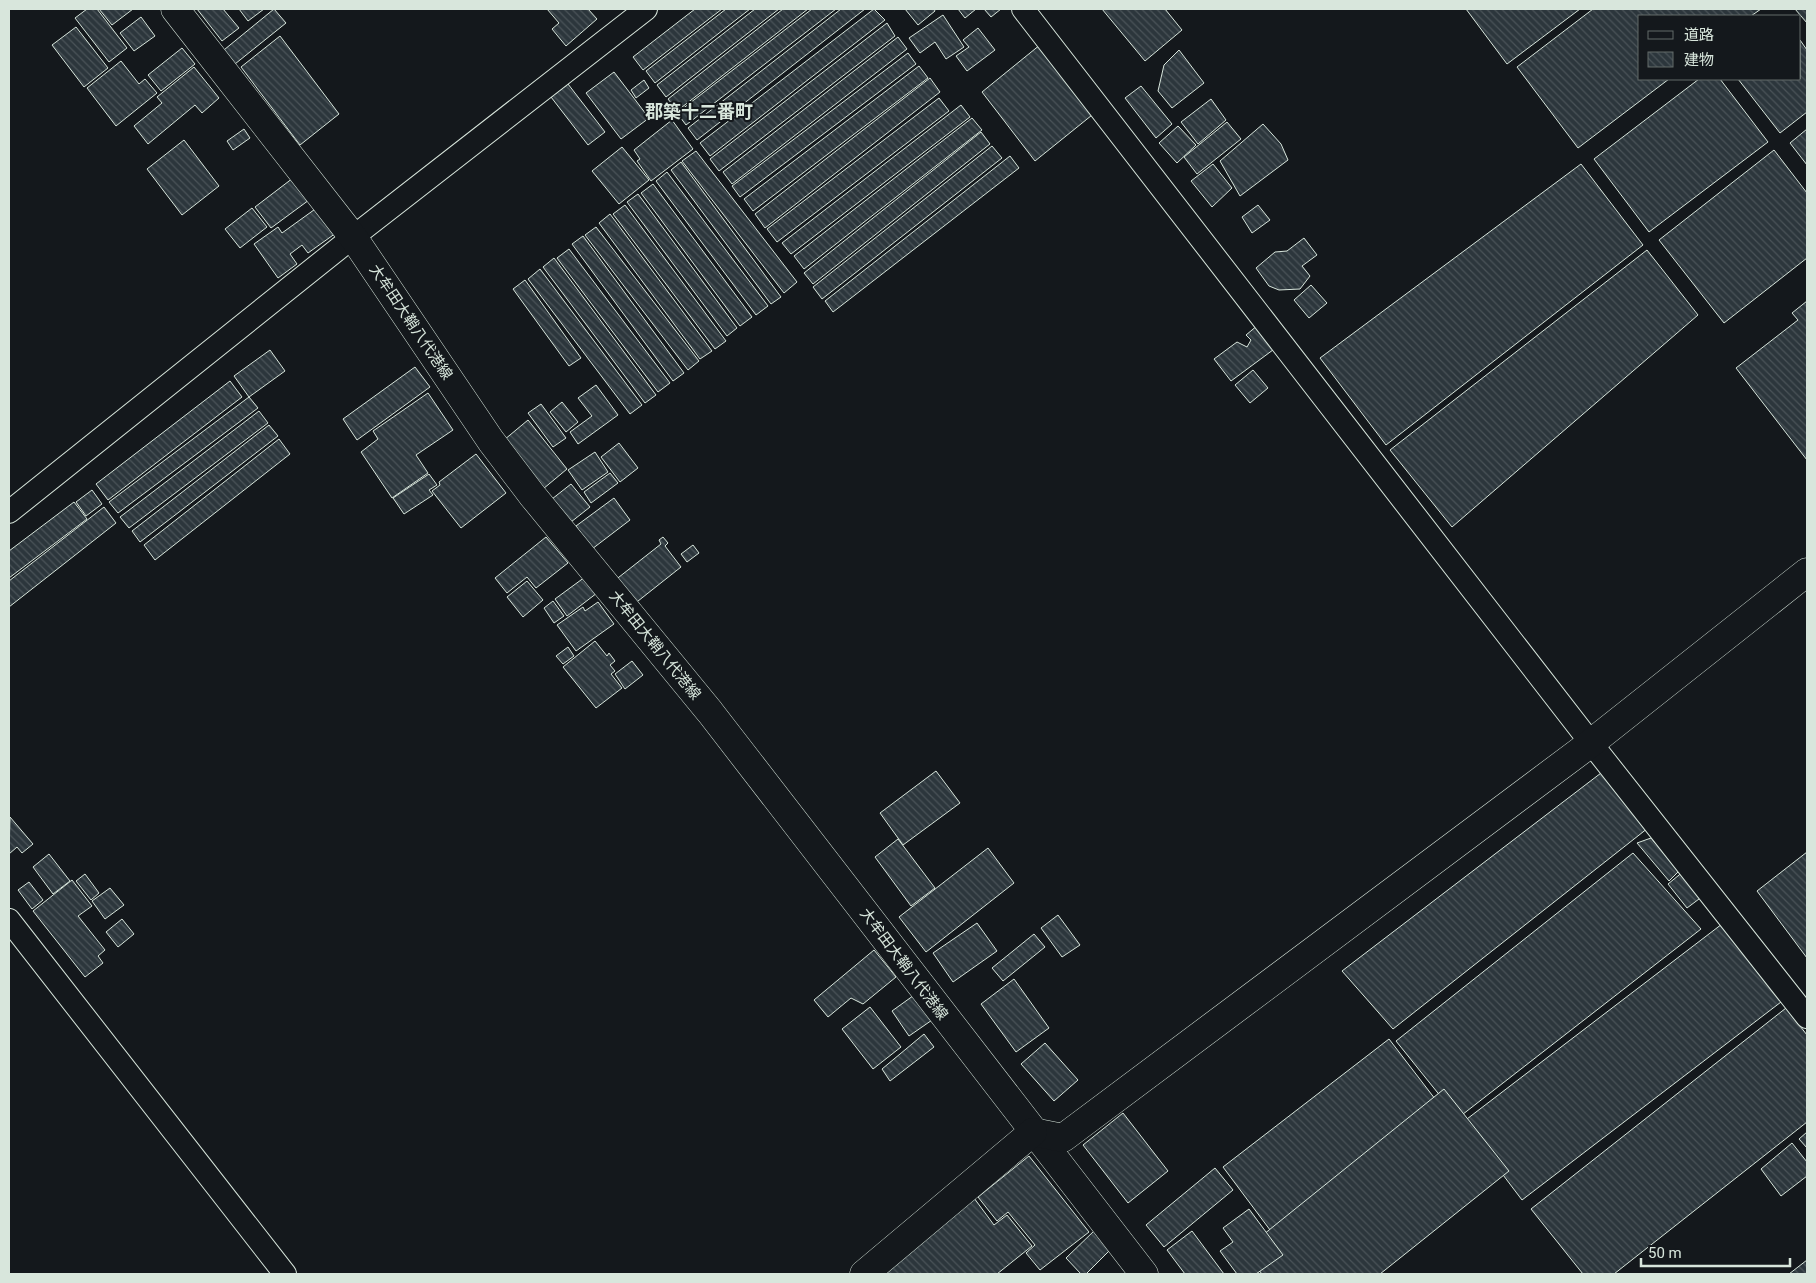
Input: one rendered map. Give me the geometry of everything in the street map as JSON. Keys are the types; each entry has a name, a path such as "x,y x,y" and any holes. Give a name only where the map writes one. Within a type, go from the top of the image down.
{"main road":[{"name":"大牟田大鞘八代港線","path":"175,9 353,237 491,441 532,495 710,712 1144,1274"},
{"path":"864,1274 1033,1132 1063,1138 1591,743 1807,572"}],"street":[{"path":"9,512 353,237 646,9"},
{"path":"1024,9 1591,743 1807,1017"},
{"path":"9,920 286,1274"}],"building":[{"path":"87,9 97,9 127,48 109,62 75,18"},
{"path":"99,9 133,9 112,25"},
{"path":"197,9 223,9 239,28 222,41"},
{"path":"239,9 264,9 248,21"},
{"path":"274,9 286,23 230,68 219,54"},
{"path":"547,9 588,9 597,19 566,46 552,29 559,23"},
{"path":"695,9 722,9 643,70 633,57"},
{"path":"726,9 750,9 655,83 646,71"},
{"path":"755,9 779,9 666,97 657,85"},
{"path":"783,9 808,9 677,111 668,99"},
{"path":"812,9 836,9 686,125 677,113"},
{"path":"841,9 865,9 697,140 688,128"},
{"path":"874,9 885,20 710,156 700,143"},
{"path":"905,9 934,9 935,11 918,25"},
{"path":"958,9 976,9 965,18"},
{"path":"984,9 1001,9 991,17"},
{"path":"1102,9 1165,9 1182,30 1145,61"},
{"path":"1466,9 1580,9 1507,64"},
{"path":"1593,9 1761,9 1752,15 1638,15 1638,80 1668,80 1578,148 1517,67"},
{"path":"1795,9 1807,9 1807,23 1801,15"},
{"path":"943,15 964,47 946,59 935,42 920,53 909,38"},
{"path":"141,17 155,36 134,51 120,33"},
{"path":"887,23 895,36 719,171 710,159"},
{"path":"76,27 108,68 84,87 52,45"},
{"path":"978,28 995,50 967,71 956,56 969,47 963,40"},
{"path":"280,36 339,114 300,145 241,67"},
{"path":"898,37 907,49 732,184 723,172"},
{"path":"1046,40 1102,107 1035,161 982,92"},
{"path":"1801,41 1807,50 1807,112 1780,133 1739,80 1801,80"},
{"path":"182,48 195,64 161,91 148,75"},
{"path":"1179,50 1204,83 1172,108 1158,91 1164,65"},
{"path":"908,53 916,64 740,197 732,186"},
{"path":"121,61 139,84 145,79 157,93 116,126 87,88"},
{"path":"919,66 928,78 753,211 744,199"},
{"path":"194,67 219,98 202,113 195,105 148,144 134,126 162,103 157,97"},
{"path":"614,72 649,118 621,139 586,93"},
{"path":"930,78 940,92 765,228 755,214"},
{"path":"644,80 649,88 636,98 631,90"},
{"path":"1698,80 1721,80 1768,142 1649,232 1594,159"},
{"path":"568,84 605,132 588,145 551,97"},
{"path":"1141,86 1172,124 1156,138 1125,98"},
{"path":"939,98 949,111 777,242 767,229"},
{"path":"1211,99 1226,120 1198,144 1181,122"},
{"path":"961,105 970,117 791,254 782,243"},
{"path":"972,118 982,130 804,269 794,256"},
{"path":"672,120 693,149 651,181 637,161 640,159 634,150"},
{"path":"1227,122 1241,139 1197,174 1184,157"},
{"path":"1263,124 1281,144 1288,160 1240,196 1220,161"},
{"path":"1178,126 1196,145 1177,163 1159,143"},
{"path":"244,129 250,138 233,150 227,141"},
{"path":"1807,129 1807,165 1790,143"},
{"path":"981,132 990,144 813,284 804,273"},
{"path":"184,140 219,186 182,215 147,169"},
{"path":"992,146 1002,158 822,299 813,287"},
{"path":"622,147 649,180 619,204 592,171"},
{"path":"1774,150 1807,193 1807,258 1724,323 1659,240"},
{"path":"696,151 797,282 784,293 682,161"},
{"path":"1010,156 1019,168 833,312 825,301"},
{"path":"681,162 781,297 771,304 671,170"},
{"path":"1213,164 1232,188 1212,207 1191,181"},
{"path":"1581,164 1643,245 1386,445 1320,358"},
{"path":"667,172 768,306 756,315 656,181"},
{"path":"293,178 309,200 271,228 255,207"},
{"path":"653,184 752,317 740,326 641,193"},
{"path":"638,194 737,328 727,336 627,202"},
{"path":"625,205 726,341 715,349 613,214"},
{"path":"1258,205 1270,220 1252,233 1242,217"},
{"path":"318,207 336,233 308,253 302,245 290,254 297,264 278,278 254,244 278,227 282,233"},
{"path":"252,208 267,227 240,248 225,229"},
{"path":"610,214 712,351 700,359 599,223"},
{"path":"596,227 699,361 688,370 585,235"},
{"path":"583,236 684,373 673,381 572,244"},
{"path":"1304,238 1317,255 1302,266 1310,276 1300,289 1279,290 1269,286 1256,268 1275,252 1287,251"},
{"path":"569,249 670,383 658,392 557,258"},
{"path":"1647,250 1698,315 1452,527 1390,450"},
{"path":"554,258 656,395 645,403 543,267"},
{"path":"540,269 642,405 630,414 528,279"},
{"path":"525,280 581,358 569,366 513,289"},
{"path":"1311,285 1327,303 1309,318 1294,300"},
{"path":"1807,301 1807,460 1736,368 1798,320 1792,313"},
{"path":"1258,325 1281,344 1231,381 1214,359 1237,342 1247,347 1251,340 1246,335"},
{"path":"270,350 285,371 249,397 234,376"},
{"path":"415,367 430,387 357,440 343,419"},
{"path":"1253,370 1268,388 1250,403 1235,385"},
{"path":"230,381 242,397 108,500 96,484"},
{"path":"596,385 618,415 578,444 570,432 592,416 578,398"},
{"path":"428,393 453,430 416,455 428,473 392,498 361,452 378,439 373,431"},
{"path":"249,397 258,408 118,513 109,502"},
{"path":"562,402 578,422 566,432 550,412"},
{"path":"541,404 566,438 553,447 528,413"},
{"path":"259,411 268,423 129,528 120,517"},
{"path":"528,420 567,469 537,494 498,445"},
{"path":"269,425 278,436 140,542 132,531"},
{"path":"279,439 290,454 155,560 144,545"},
{"path":"619,443 638,468 620,482 601,457"},
{"path":"595,452 608,472 582,490 568,470"},
{"path":"476,454 506,493 461,528 432,491 440,485 439,482"},
{"path":"610,473 618,483 591,503 584,492"},
{"path":"429,474 437,485 429,490 433,495 404,514 393,498"},
{"path":"571,484 590,507 571,522 552,499"},
{"path":"92,490 102,504 86,516 76,502"},
{"path":"614,498 630,520 592,549 576,526"},
{"path":"74,502 87,519 9,578 9,551"},
{"path":"104,507 116,523 9,607 9,581"},
{"path":"546,537 568,563 536,588 527,577 507,593 495,578"},
{"path":"663,537 668,543 665,546 681,567 633,605 614,581 661,544 659,540"},
{"path":"693,545 699,553 687,562 681,554"},
{"path":"585,577 597,593 567,616 555,599"},
{"path":"527,581 543,600 523,617 507,597"},
{"path":"553,601 564,616 554,623 544,608"},
{"path":"598,602 614,624 576,651 557,625 583,607 585,611"},
{"path":"595,641 607,656 609,653 615,661 610,665 615,671 611,674 622,688 596,708 563,667"},
{"path":"568,647 574,656 563,664 556,656"},
{"path":"632,661 643,675 625,689 615,674"},
{"path":"936,771 960,803 903,845 880,813"},
{"path":"1601,773 1648,828 1393,1029 1342,971"},
{"path":"10,817 33,844 22,853 17,847 9,854"},
{"path":"1651,838 1679,871 1669,881 1637,843"},
{"path":"898,839 935,888 911,906 875,857"},
{"path":"988,848 1014,883 926,952 899,917"},
{"path":"1807,852 1807,958 1757,891"},
{"path":"1633,853 1701,929 1458,1118 1396,1041"},
{"path":"49,854 70,881 53,894 33,867"},
{"path":"1684,871 1703,896 1687,908 1668,884"},
{"path":"85,874 99,893 91,900 76,881"},
{"path":"72,880 92,906 78,916 105,950 98,956 103,963 85,977 33,911"},
{"path":"29,882 43,900 32,909 18,890"},
{"path":"110,888 124,905 105,919 92,901"},
{"path":"1058,915 1080,945 1062,957 1041,928"},
{"path":"122,919 134,934 118,947 106,932"},
{"path":"977,923 997,951 953,982 933,953"},
{"path":"1722,924 1781,1002 1522,1200 1463,1122"},
{"path":"1034,934 1045,947 1003,981 992,968"},
{"path":"874,950 896,977 863,1004 851,998 828,1017 814,1000"},
{"path":"1014,979 1049,1028 1016,1052 981,1004"},
{"path":"917,993 935,1018 909,1036 892,1011"},
{"path":"870,1007 901,1047 873,1069 842,1029"},
{"path":"1786,1008 1807,1035 1807,1122 1614,1274 1583,1274 1531,1209"},
{"path":"924,1034 934,1047 890,1081 882,1069"},
{"path":"1389,1039 1452,1121 1285,1250 1223,1167"},
{"path":"1045,1043 1078,1080 1054,1101 1021,1064"},
{"path":"1444,1089 1509,1171 1380,1274 1262,1274 1243,1251"},
{"path":"1123,1113 1168,1171 1128,1203 1083,1145"},
{"path":"1807,1132 1807,1148 1799,1139"},
{"path":"1792,1143 1807,1162 1807,1176 1781,1196 1761,1169"},
{"path":"1029,1156 1089,1232 1040,1270 1026,1253 1035,1245 1008,1212 997,1221 978,1197"},
{"path":"1215,1168 1233,1190 1164,1247 1146,1225"},
{"path":"974,1198 994,1225 1007,1215 1032,1246 997,1274 878,1274"},
{"path":"1249,1209 1283,1255 1256,1274 1237,1274 1220,1251 1233,1242 1223,1228"},
{"path":"1095,1230 1112,1248 1086,1274 1081,1274 1066,1258"},
{"path":"1192,1231 1224,1274 1185,1274 1167,1250"},
{"path":"1807,1260 1807,1274 1789,1274"}],"district":[{"name":"郡築十二番町","path":"699,111"}]}
